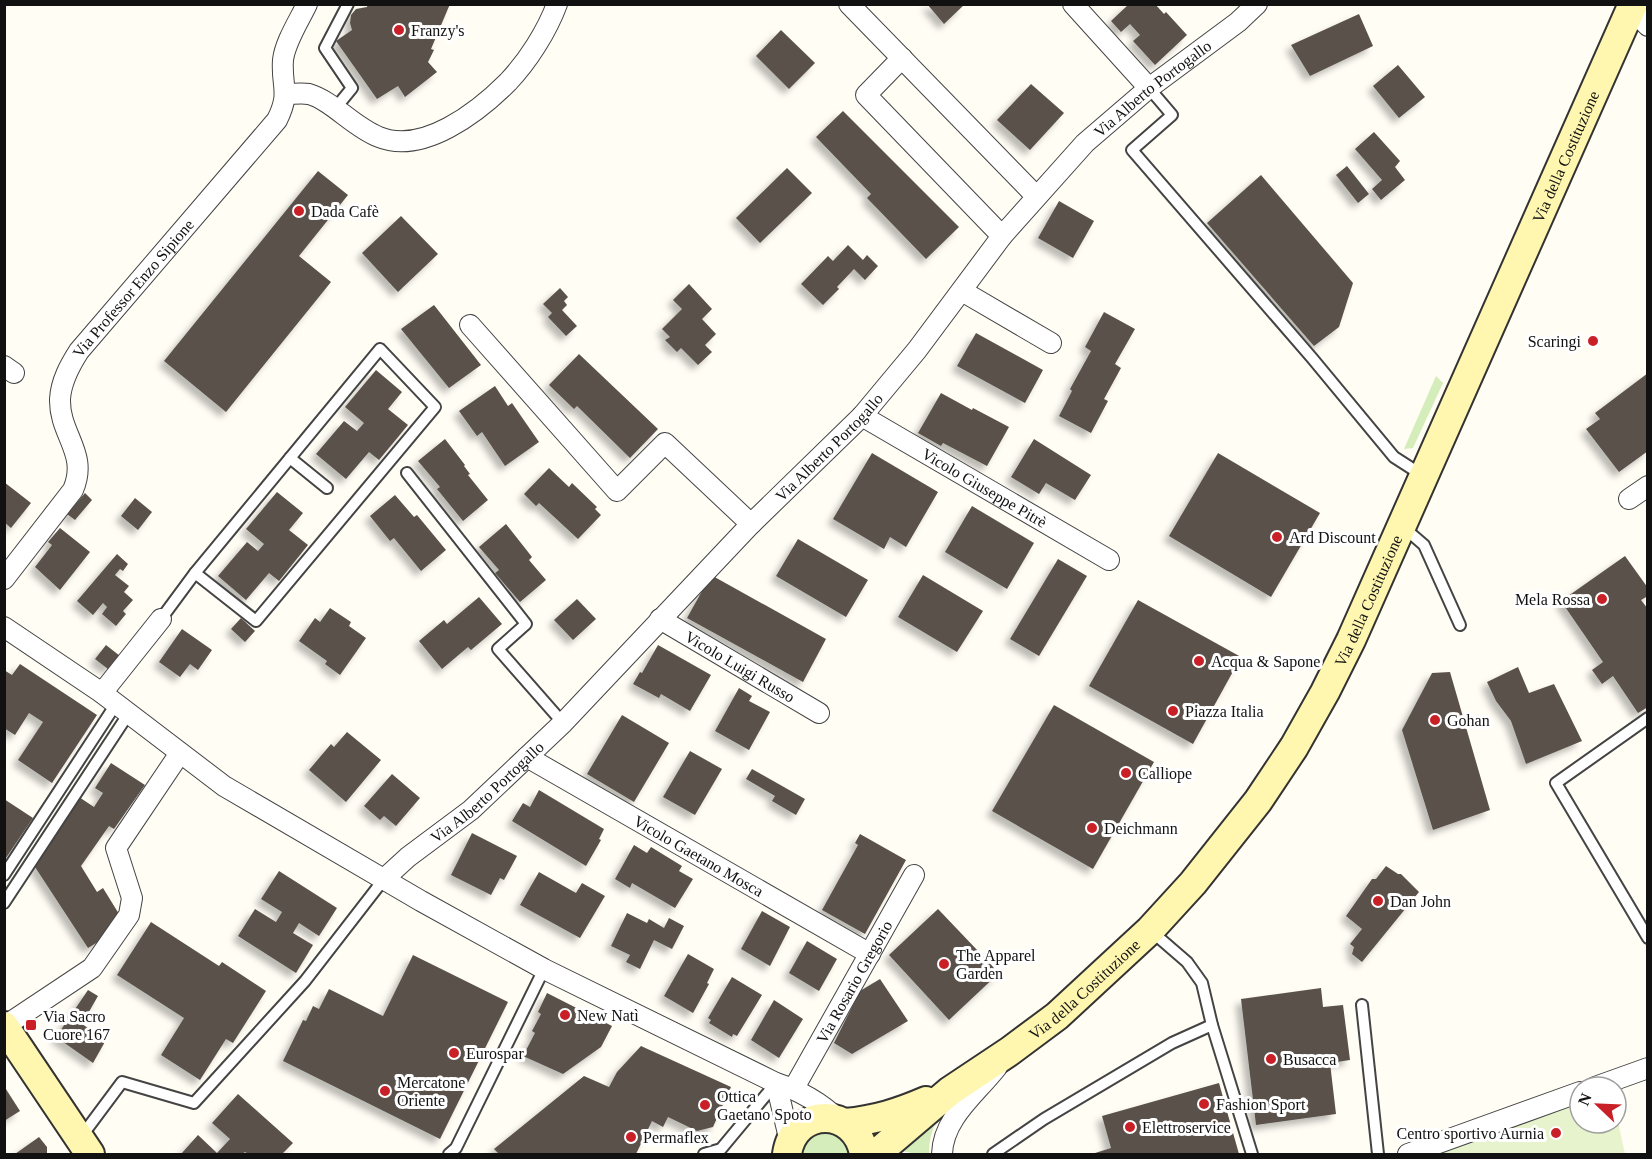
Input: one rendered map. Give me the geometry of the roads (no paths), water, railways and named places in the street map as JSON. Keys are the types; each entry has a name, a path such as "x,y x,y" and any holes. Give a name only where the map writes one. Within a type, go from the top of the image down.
{"main road":[{"name":"Via della Costituzione","path":"950,1091 1057,1016 1150,930 1224,844 1289,755 1346,650 1637,13"},
{"path":"5,1026 85,1147"},
{"path":"864,1142 871,1121 950,1091"},
{"path":"864,1142 950,1091"},
{"path":"786,1149 796,1132 805,1124 816,1119 827,1118 864,1142"}],"street":[{"name":"Via Professor Enzo Sipione","path":"4,579 73,490 79,477 79,462 61,410 60,397 70,365 79,351 277,120 284,106 286,93 283,60 307,4"},
{"path":"286,93 307,94 323,100 361,129 381,138 403,142 424,139 462,120 509,81 533,49 557,4"},
{"path":"849,4 1036,196"},
{"path":"1073,4 1149,88"},
{"name":"Via Alberto Portogallo","path":"384,879 408,857 471,810 563,723 751,524 862,416 917,350 1002,236 1085,143 1149,88 1238,22 1257,4"},
{"path":"902,58 866,95 1002,236"},
{"path":"962,291 1051,343"},
{"path":"470,325 617,491 665,443 751,524"},
{"name":"Vicolo Giuseppe Pitrè","path":"862,416 1109,560"},
{"path":"1629,500 1647,486"},
{"path":"116,703 161,619"},
{"name":"Vicolo Luigi Russo","path":"660,619 819,713"},
{"path":"4,627 116,703 224,786 421,902 544,969 820,1103 864,1142"},
{"path":"5,1026 92,969 129,915 132,898 117,848 180,753"},
{"name":"Vicolo Gaetano Mosca","path":"527,757 870,954"},
{"name":"Via Rosario Gregorio","path":"785,1086 870,954 914,875"},
{"path":"942,1155 946,1133 952,1120 1010,1051"},
{"path":"1628,1075 1647,1068"},
{"path":"785,1086 786,1149"},
{"path":"1408,1155 1568,1096"}],"lane":[{"path":"334,110 352,88 326,48 348,4"},
{"path":"1149,88 1172,115 1132,150 1312,358 1394,457 1424,476"},
{"path":"161,619 195,573 380,349 435,407 256,621 195,573"},
{"path":"290,458 327,488"},
{"path":"407,473 526,624 498,650 563,723"},
{"path":"1401,526 1424,545 1460,625"},
{"path":"4,875 116,703"},
{"path":"4,903 116,703"},
{"path":"1647,718 1556,783 1647,938"},
{"path":"85,1147 122,1082 194,1103 305,981 384,879"},
{"path":"1150,930 1187,962 1202,983 1212,1025 1252,1155"},
{"path":"449,1155 456,1148 544,969"},
{"path":"1362,1005 1378,1155"},
{"path":"993,1155 1044,1119 1172,1043 1212,1025"},
{"path":"704,1155 721,1149 785,1086"}],"place":[{"name":"Franzy's","path":"399,30"},
{"name":"Dada Cafè","path":"299,211"},
{"name":"Scaringi","path":"1593,341"},
{"name":"Ard Discount","path":"1277,537"},
{"name":"Mela Rossa","path":"1602,599"},
{"name":"Acqua & Sapone","path":"1199,661"},
{"name":"Piazza Italia","path":"1173,711"},
{"name":"Gohan","path":"1435,720"},
{"name":"Calliope","path":"1126,773"},
{"name":"Deichmann","path":"1092,828"},
{"name":"Dan John","path":"1378,901"},
{"name":"The Apparel Garden","path":"944,964"},
{"name":"New Natì","path":"565,1015"},
{"name":"Via Sacro Cuore 167","path":"31,1025"},
{"name":"Eurospar","path":"454,1053"},
{"name":"Busacca","path":"1271,1059"},
{"name":"Mercatone Oriente","path":"385,1091"},
{"name":"Fashion Sport","path":"1204,1104"},
{"name":"Ottica Gaetano Spoto","path":"705,1105"},
{"name":"Elettroservice","path":"1130,1127"},
{"name":"Centro sportivo Aurnia","path":"1556,1133"},
{"name":"Permaflex","path":"631,1137"}]}
